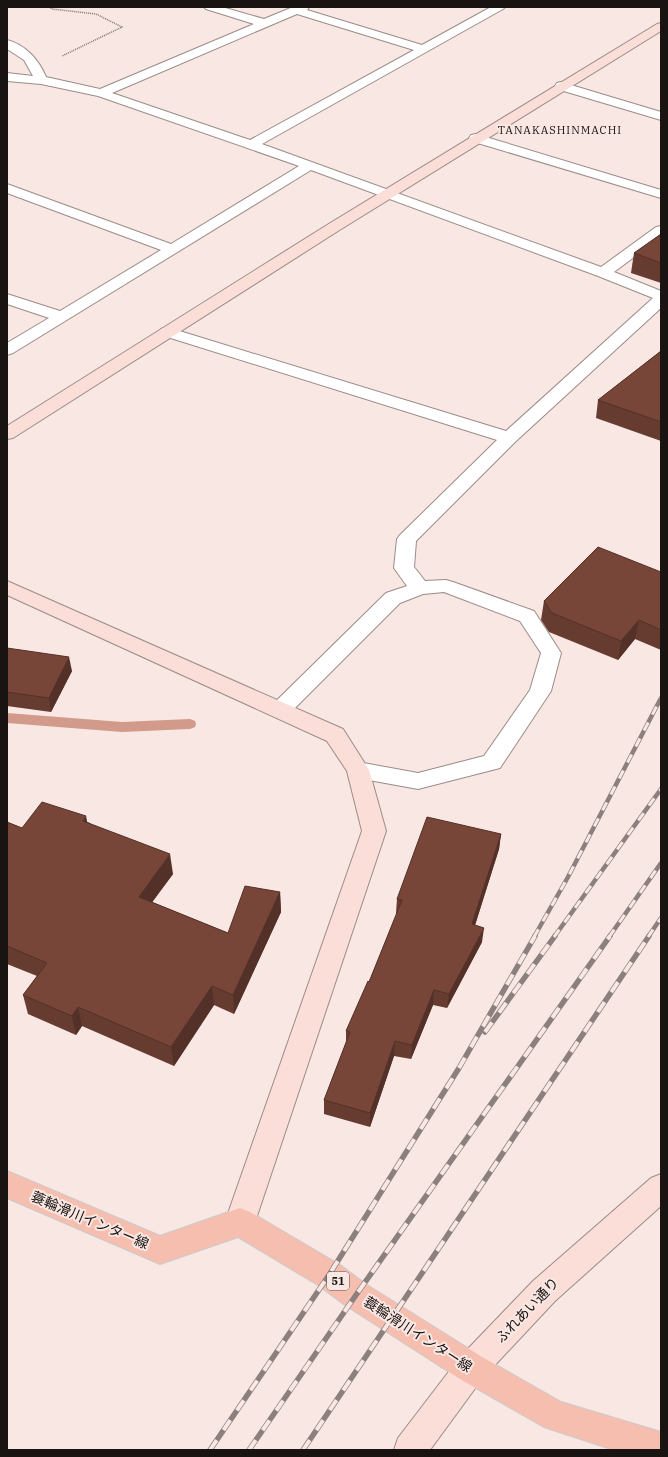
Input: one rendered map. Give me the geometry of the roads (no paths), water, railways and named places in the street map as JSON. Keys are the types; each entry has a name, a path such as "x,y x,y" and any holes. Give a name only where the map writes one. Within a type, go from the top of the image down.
{"main road":[{"name":"蓑輪滑川インター線","path":"7,1184 160,1250 240,1222 330,1275 356,1295 471,1368 555,1416 661,1448"}],"street":[{"path":"210,7 265,23"},
{"path":"253,144 499,7"},
{"path":"101,93 300,8 424,49"},
{"path":"7,434 386,194 661,26"},
{"path":"7,44 24,53 36,68 41,80"},
{"path":"7,77 41,80 101,93 253,144 604,273 661,296"},
{"path":"561,86 661,116"},
{"path":"476,138 661,194"},
{"path":"7,350 62,318 310,165"},
{"path":"7,188 172,249"},
{"path":"604,273 661,230"},
{"path":"7,299 62,318"},
{"path":"420,588 404,568 407,539 509,438 661,300"},
{"path":"167,332 509,438"},
{"path":"280,710 393,598 420,588 446,586 527,616 551,653 540,691 492,762 418,780 358,770"},
{"path":"7,587 335,735 358,770 374,831 240,1222"},
{"name":"ふれあい通り","path":"410,1450 471,1368 544,1291 661,1187"}],"waterway":[{"path":"7,718 122,727 190,724"}],"railway":[{"path":"534,937 568,877 661,698"},
{"path":"554,937 661,789"},
{"path":"609,937 661,863"},
{"path":"648,937 661,918"},
{"path":"210,1450 329,1275 459,1068 535,936"},
{"path":"485,1032 555,936"},
{"path":"249,1450 356,1295 610,936"},
{"path":"303,1450 649,936"}],"district":[{"name":"TANAKASHINMACHI","path":"560,130"}]}
